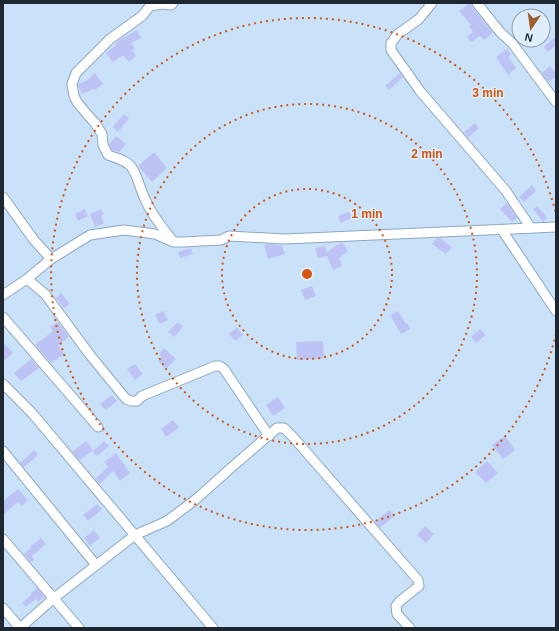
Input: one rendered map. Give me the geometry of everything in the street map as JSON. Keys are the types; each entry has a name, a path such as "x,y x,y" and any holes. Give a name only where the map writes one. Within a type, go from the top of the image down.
{"street":[{"path":"173,3 171,5 162,4 150,6 142,16 110,40 76,73 72,84 74,96 77,102 95,123 102,134 103,145 108,155 121,159 132,167 144,198 151,211 173,242"},
{"path":"432,3 419,19 398,34 391,43 391,50 420,91 506,191 531,228"},
{"path":"477,3 500,32 512,43 556,102"},
{"path":"3,197 34,240 51,259"},
{"path":"3,295 28,279 51,259 90,235 124,230 155,234 173,242 201,242 221,240 229,236 285,239 556,227"},
{"path":"502,230 556,311"},
{"path":"28,279 45,294 126,399 137,401 142,396 214,366 220,366 224,369 269,436"},
{"path":"3,318 98,427"},
{"path":"3,384 32,413 214,628"},
{"path":"3,608 20,628 54,598 135,535 167,521 195,500 277,428 284,428 418,580 419,586 396,606 397,614 410,628"},
{"path":"3,451 96,565"},
{"path":"3,539 79,628"}],"building":[{"path":"471,3 472,7 493,33 484,40 480,36 471,42 467,36 473,32 469,26 471,25 459,11"},
{"path":"137,30 141,38 131,43 135,48 132,50 136,56 129,62 123,55 113,62 106,53 116,45 115,43"},
{"path":"556,36 556,45 548,52 545,48 551,48 551,41"},
{"path":"507,49 511,54 508,57 516,68 508,75 496,57"},
{"path":"550,66 556,76 549,82 542,73"},
{"path":"95,73 103,84 95,90 94,89 82,94 78,84 86,81"},
{"path":"400,73 403,77 389,90 385,86"},
{"path":"124,114 129,118 118,132 113,127"},
{"path":"475,123 479,128 468,138 464,132"},
{"path":"116,136 126,144 119,152 112,150 109,144"},
{"path":"154,152 167,168 152,182 138,166"},
{"path":"532,185 536,191 524,202 519,197"},
{"path":"507,203 517,218 512,222 500,209"},
{"path":"538,206 547,218 543,222 533,209"},
{"path":"85,209 88,216 78,221 75,214"},
{"path":"101,209 104,215 101,216 104,223 95,227 90,214"},
{"path":"349,212 352,218 340,223 338,216"},
{"path":"437,238 440,238 452,247 446,254 432,244"},
{"path":"342,242 348,251 339,258 342,266 333,270 327,256 318,258 315,248 325,246 327,252"},
{"path":"264,245 282,245 285,254 268,259"},
{"path":"191,248 193,254 180,258 178,252"},
{"path":"312,286 316,296 305,300 301,290"},
{"path":"61,293 70,304 64,308 56,298"},
{"path":"163,311 168,320 160,324 155,315"},
{"path":"398,311 410,329 401,334 390,315"},
{"path":"58,322 69,337 58,345 64,354 51,363 35,345 53,331 50,327"},
{"path":"178,322 183,327 174,337 168,332"},
{"path":"237,327 243,335 235,341 229,334"},
{"path":"480,329 486,335 476,343 471,337"},
{"path":"323,341 324,358 297,360 296,342"},
{"path":"3,342 13,353 3,362"},
{"path":"164,348 176,359 166,369 158,361 162,357 159,354"},
{"path":"31,359 39,368 21,381 14,373"},
{"path":"135,364 143,374 135,380 127,369"},
{"path":"112,395 117,401 106,410 100,404"},
{"path":"278,397 285,408 273,416 266,405"},
{"path":"173,420 179,428 166,437 161,429"},
{"path":"505,436 515,450 503,459 492,445"},
{"path":"86,441 93,450 80,460 72,452"},
{"path":"104,441 109,446 97,456 92,452"},
{"path":"34,450 38,455 24,467 20,463"},
{"path":"116,453 130,473 120,481 113,471 100,484 95,479 108,467 104,462"},
{"path":"487,461 498,473 486,483 475,472"},
{"path":"18,489 28,500 22,506 18,502 3,515 3,501"},
{"path":"97,504 102,509 88,521 83,515"},
{"path":"389,510 394,516 380,528 375,522"},
{"path":"425,526 434,534 426,543 417,535"},
{"path":"94,530 100,538 90,546 84,538"},
{"path":"41,538 46,544 32,556 34,560 31,562 24,554"},
{"path":"37,588 45,597 38,602 36,599 26,607 22,603"}]}
